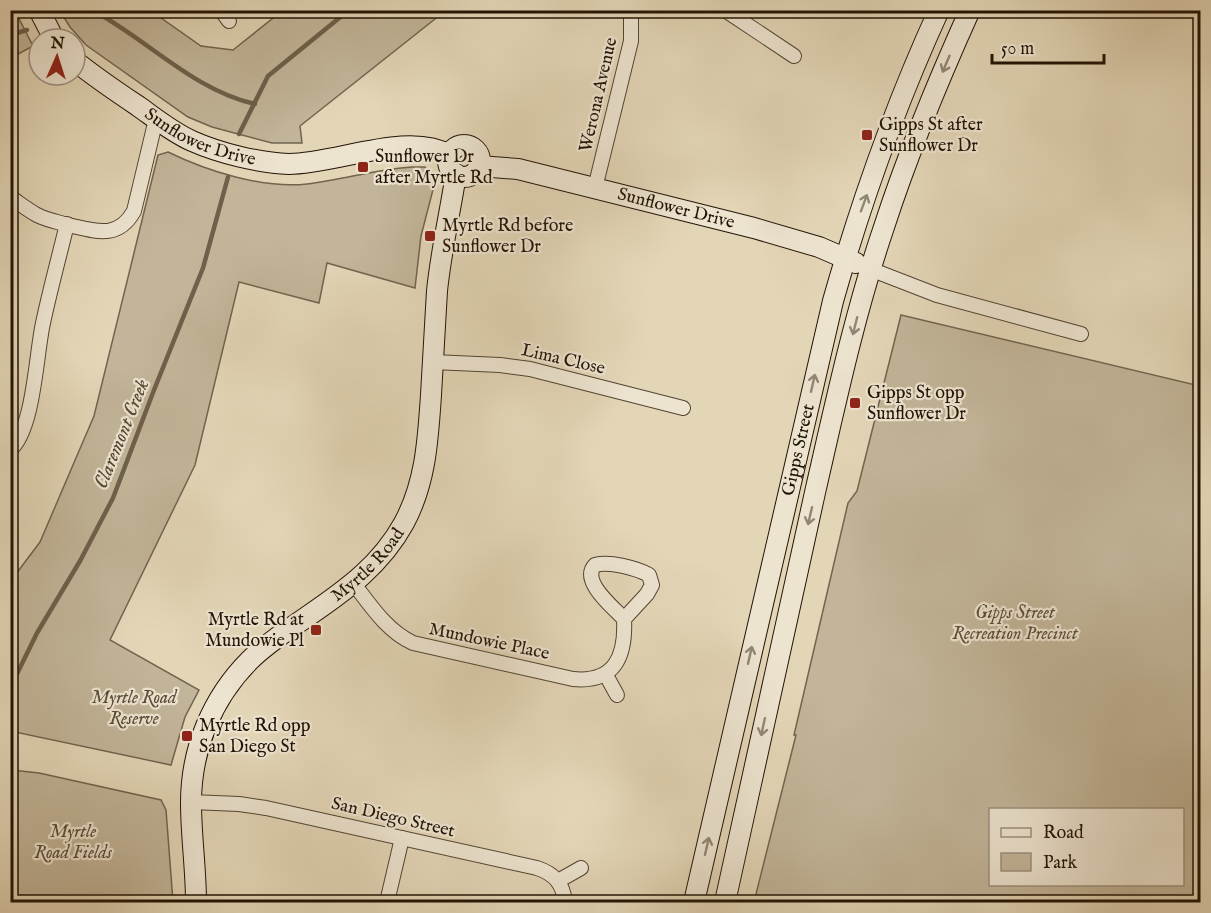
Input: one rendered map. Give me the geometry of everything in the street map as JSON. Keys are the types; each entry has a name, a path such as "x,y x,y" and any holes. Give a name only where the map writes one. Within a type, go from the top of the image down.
{"main road":[{"path":"39,10 48,27"},
{"name":"Gipps Street","path":"694,903 832,301 887,137 919,52 939,10"},
{"name":"Gipps Street","path":"725,903 804,543 870,269 946,62 970,10"},
{"name":"Sunflower Drive","path":"87,70 178,134 201,145 266,162 304,163 414,145 442,150 449,155"},
{"path":"467,145 479,155 479,165 470,175 456,174 448,164 449,155 456,147 467,145"},
{"name":"Sunflower Drive","path":"479,165 518,169 763,231 819,247 870,269"},
{"name":"Myrtle Road","path":"196,903 191,802 193,770 201,737 213,710 227,687 261,650 354,584 389,546 404,523 418,490 427,447 440,267 456,174"}],"street":[{"name":"Werona Avenue","path":"595,188 631,41 631,10"},
{"path":"725,10 794,56"},
{"path":"10,197 36,215 67,224 103,232 126,223 134,211 156,119"},
{"path":"10,450 19,441 24,426 43,324 67,224"},
{"path":"870,269 937,295 1081,334"},
{"name":"Lima Close","path":"433,362 500,365 530,369 683,408"},
{"path":"617,695 606,675 616,663 622,648 625,633 624,619 592,581 591,572 596,565 609,564 633,569 651,578 650,590 624,619"},
{"name":"Mundowie Place","path":"354,584 385,623 405,640 413,643 573,679 593,679 606,675"},
{"name":"San Diego Street","path":"191,802 239,804 266,808 537,868 546,871 558,881"},
{"path":"387,903 402,838"},
{"path":"565,903 558,881 581,868"}],"green space":[{"path":"11,10 15,11 27,34 27,49 11,58"},
{"path":"60,11 151,11 201,46 233,50 282,11 445,11 300,126 302,143 272,143 212,127 188,117 87,46 87,27 70,27"},
{"name":"Myrtle Road Reserve","path":"168,152 218,172 272,184 307,184 412,167 425,167 435,182 421,236 415,288 327,263 319,303 239,282 195,465 110,640 199,690 185,717 171,765 10,731 11,585 16,574 40,542 94,416 158,155"},
{"name":"Gipps Street Recreation Precinct","path":"901,315 1200,386 1200,902 754,902 796,735 794,735 848,503 857,491"},
{"name":"Myrtle Road Fields","path":"11,770 39,773 161,800 166,810 173,902 11,902"}],"waterway":[{"path":"92,10 191,76 232,97 255,104"},
{"name":"Claremont Creek","path":"239,134 268,76 349,10"},
{"path":"10,35 27,30"},
{"name":"Claremont Creek","path":"10,688 37,633 80,561 113,498 203,268 228,177"}],"place":[{"name":"Gipps St after Sunflower Dr","path":"867,135"},
{"name":"Sunflower Dr after Myrtle Rd","path":"363,167"},
{"name":"Myrtle Rd before Sunflower Dr","path":"430,236"},
{"name":"Gipps St opp Sunflower Dr","path":"855,403"},
{"name":"Myrtle Rd at Mundowie Pl","path":"316,630"},
{"name":"Myrtle Rd opp San Diego St","path":"187,736"}]}
